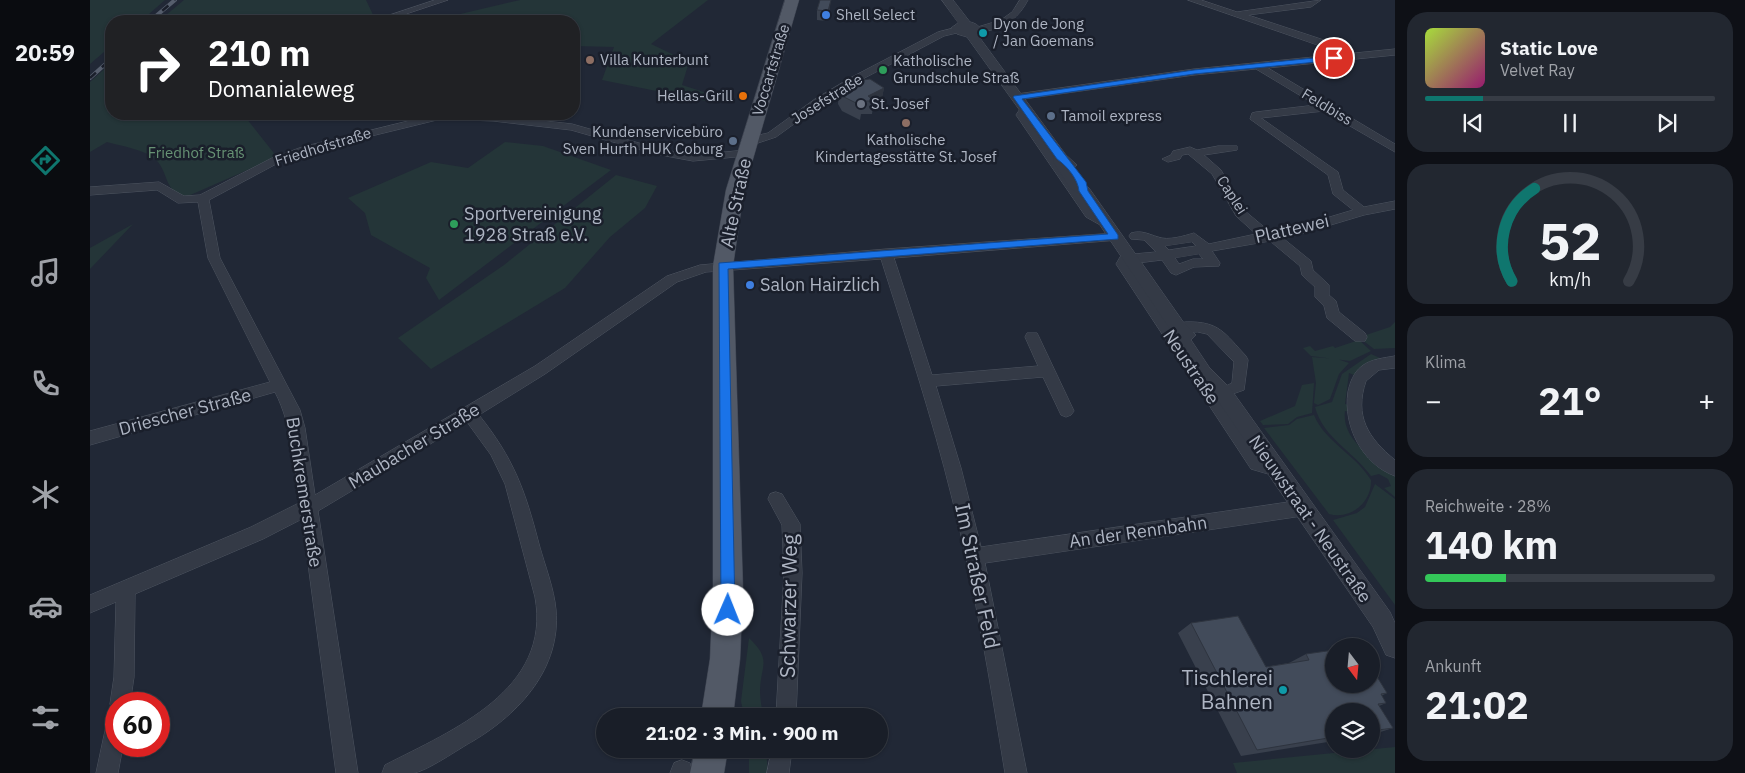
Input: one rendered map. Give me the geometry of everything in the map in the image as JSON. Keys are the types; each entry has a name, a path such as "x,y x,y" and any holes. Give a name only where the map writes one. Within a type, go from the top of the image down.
{"main road":[{"name":"Voccartstraße","path":"748,146 792,0"},
{"name":"Alte Straße","path":"718,708 725,659 728,590 723,266 735,190 748,146"},
{"path":"690,772 703,758"}],"street":[{"path":"395,15 444,0"},
{"path":"947,0 1022,102 1061,158 1060,162 1075,185 1084,191 1178,328 1198,327 1211,329 1241,360 1240,386 1223,393"},
{"name":"Josefstraße","path":"748,146 769,138 804,111 842,88 942,34 967,29 1000,26 1017,10 1024,0"},
{"path":"1192,0 1339,48 1353,56"},
{"path":"1237,14 1311,4 1317,0"},
{"path":"1022,102 1258,66 1395,52"},
{"path":"1384,53 1395,60"},
{"name":"Feldbiss","path":"1258,66 1395,149"},
{"path":"1022,102 1021,116 1090,214 1106,223"},
{"path":"1327,107 1270,120 1334,174 1337,192 1362,211"},
{"name":"Friedhofstraße","path":"203,198 276,160 332,141 424,120"},
{"name":"Friedhofstraße","path":"523,120 572,127 659,152 685,157 706,158 748,146"},
{"name":"Caplei","path":"1168,159 1176,157 1177,153 1189,150 1233,148"},
{"name":"Caplei","path":"1189,150 1217,172 1240,213 1306,264 1307,272 1322,285 1322,297 1331,304 1332,314 1360,337"},
{"path":"90,191 160,186 182,200 203,198"},
{"name":"Buchkremerstraße","path":"203,198 214,258 292,410 297,428 347,773"},
{"name":"Plattewei","path":"1129,257 1166,256 1270,237 1362,211 1395,205"},
{"name":"Plattewei","path":"1378,208 1395,212"},
{"path":"1135,236 1147,236 1156,242 1166,256 1172,274 1193,264 1214,263 1194,237 1179,241 1156,242"},
{"name":"Maubacher Straße","path":"90,604 258,534 309,507 469,414 540,370 672,279 705,268 723,266 1115,237"},
{"name":"Im Straßer Feld","path":"886,253 946,441 974,556 1016,773"},
{"name":"Neustraße","path":"1129,257 1122,264 1257,464 1274,469"},
{"name":"Neustraße","path":"1178,328 1180,338 1212,385 1223,393"},
{"path":"1032,337 1066,411"},
{"path":"1395,362 1373,366 1365,371 1356,383 1355,398 1356,425 1360,434 1377,454 1395,469"},
{"path":"927,381 1048,371"},
{"name":"Driescher Straße","path":"90,438 250,395 279,385"},
{"name":"Nieuwstraat - Neustraße","path":"1223,393 1274,469 1388,626 1395,646"},
{"path":"393,773 472,731 512,700 537,666 544,646 547,612 518,498 505,464 469,414"},
{"name":"Schwarzer Weg","path":"776,499 790,524 792,564 786,708"},
{"name":"An der Rennbahn","path":"974,556 1302,508"},
{"path":"122,692 124,677 126,588"},
{"path":"106,773 109,757"},
{"path":"778,773 780,758"}],"green space":[{"path":"90,0 165,0 148,15 105,15 105,51 90,64"},
{"path":"184,0 366,0 373,15 166,15"},
{"path":"520,0 708,0 651,44 689,62 682,85 710,94 706,101 602,80 614,47 580,46 580,15 456,15"},
{"name":"Friedhof Straß","path":"105,68 105,120 248,120 277,157 188,196 180,195 171,187 156,160 145,153 107,142 90,152 90,82"},
{"name":"Sportvereinigung 1928 Straß e.V.","path":"505,142 543,146 611,170 439,300 426,278 430,268 371,235 365,213 348,198 431,162 468,168"},
{"path":"616,175 657,186 645,208 610,237 565,288 431,369 398,338 504,265"},
{"path":"133,224 90,269 90,248"},
{"path":"1395,322 1395,348 1374,349 1361,339 1363,336 1390,327"},
{"path":"1359,340 1371,351 1350,361 1311,356 1303,348 1310,346 1315,351 1333,346 1335,348"},
{"path":"1371,354 1380,358 1366,363 1354,375 1349,373 1345,404 1349,405 1349,412 1345,411 1345,421 1348,431 1361,448 1395,474 1395,497 1384,488 1391,486 1388,479 1379,474 1371,476 1331,436 1319,418 1315,407 1332,402 1342,374"},
{"path":"1312,357 1337,359 1349,363 1339,374 1330,399 1318,405 1314,403 1316,383"},
{"path":"1314,383 1312,413 1297,417 1288,424 1263,425 1260,421 1295,406 1302,385"},
{"path":"1314,415 1325,433 1365,471 1371,480 1368,495 1364,502 1352,512 1337,515 1329,514 1264,428 1289,425 1297,419"},
{"path":"1375,484 1395,499 1395,605 1333,520 1357,513 1365,507"},
{"path":"749,638 761,652 763,658 764,664 760,692 762,708 742,708 741,701"},
{"path":"1395,747 1395,773 1237,773 1233,763 1325,754 1325,758 1380,758 1380,748"},
{"path":"749,758 767,758 768,773 749,773"}],"building":[{"path":"820,0 831,0 828,11 817,10"},
{"path":"870,79 884,88 868,96 874,101 860,101 862,106 844,97 839,91 862,80"},
{"name":"Tischlerei Bahnen","path":"1238,616 1266,667 1309,660 1306,654 1325,651 1325,693 1380,693 1380,682 1387,693 1381,694 1386,703 1325,703 1325,739 1257,750 1191,623"},
{"name":"Tischlerei Bahnen","path":"1380,707 1393,728 1380,730"}],"railway":[{"path":"157,15 175,0"},
{"path":"90,78 105,64"}],"place":[{"name":"Shell Select","path":"826,15"},
{"name":"Dyon de Jong / Jan Goemans","path":"983,33"},
{"name":"Villa Kunterbunt","path":"590,60"},
{"name":"Katholische Grundschule Straß","path":"883,70"},
{"name":"Hellas-Grill","path":"743,96"},
{"name":"St. Josef","path":"861,104"},
{"name":"Tamoil express","path":"1051,116"},
{"name":"Katholische Kindertagesstätte St. Josef","path":"906,123"},
{"name":"Kundenservicebüro Sven Hurth HUK Coburg","path":"733,141"},
{"name":"Sportvereinigung 1928 Straß e.V.","path":"454,224"},
{"name":"Salon Hairzlich","path":"750,285"},
{"name":"Tischlerei Bahnen","path":"1283,690"}],"route":[{"path":"728,610 723,266 1115,237 1084,191 1083,184 1067,162 1060,157 1017,97 1194,72 1334,58"}]}
